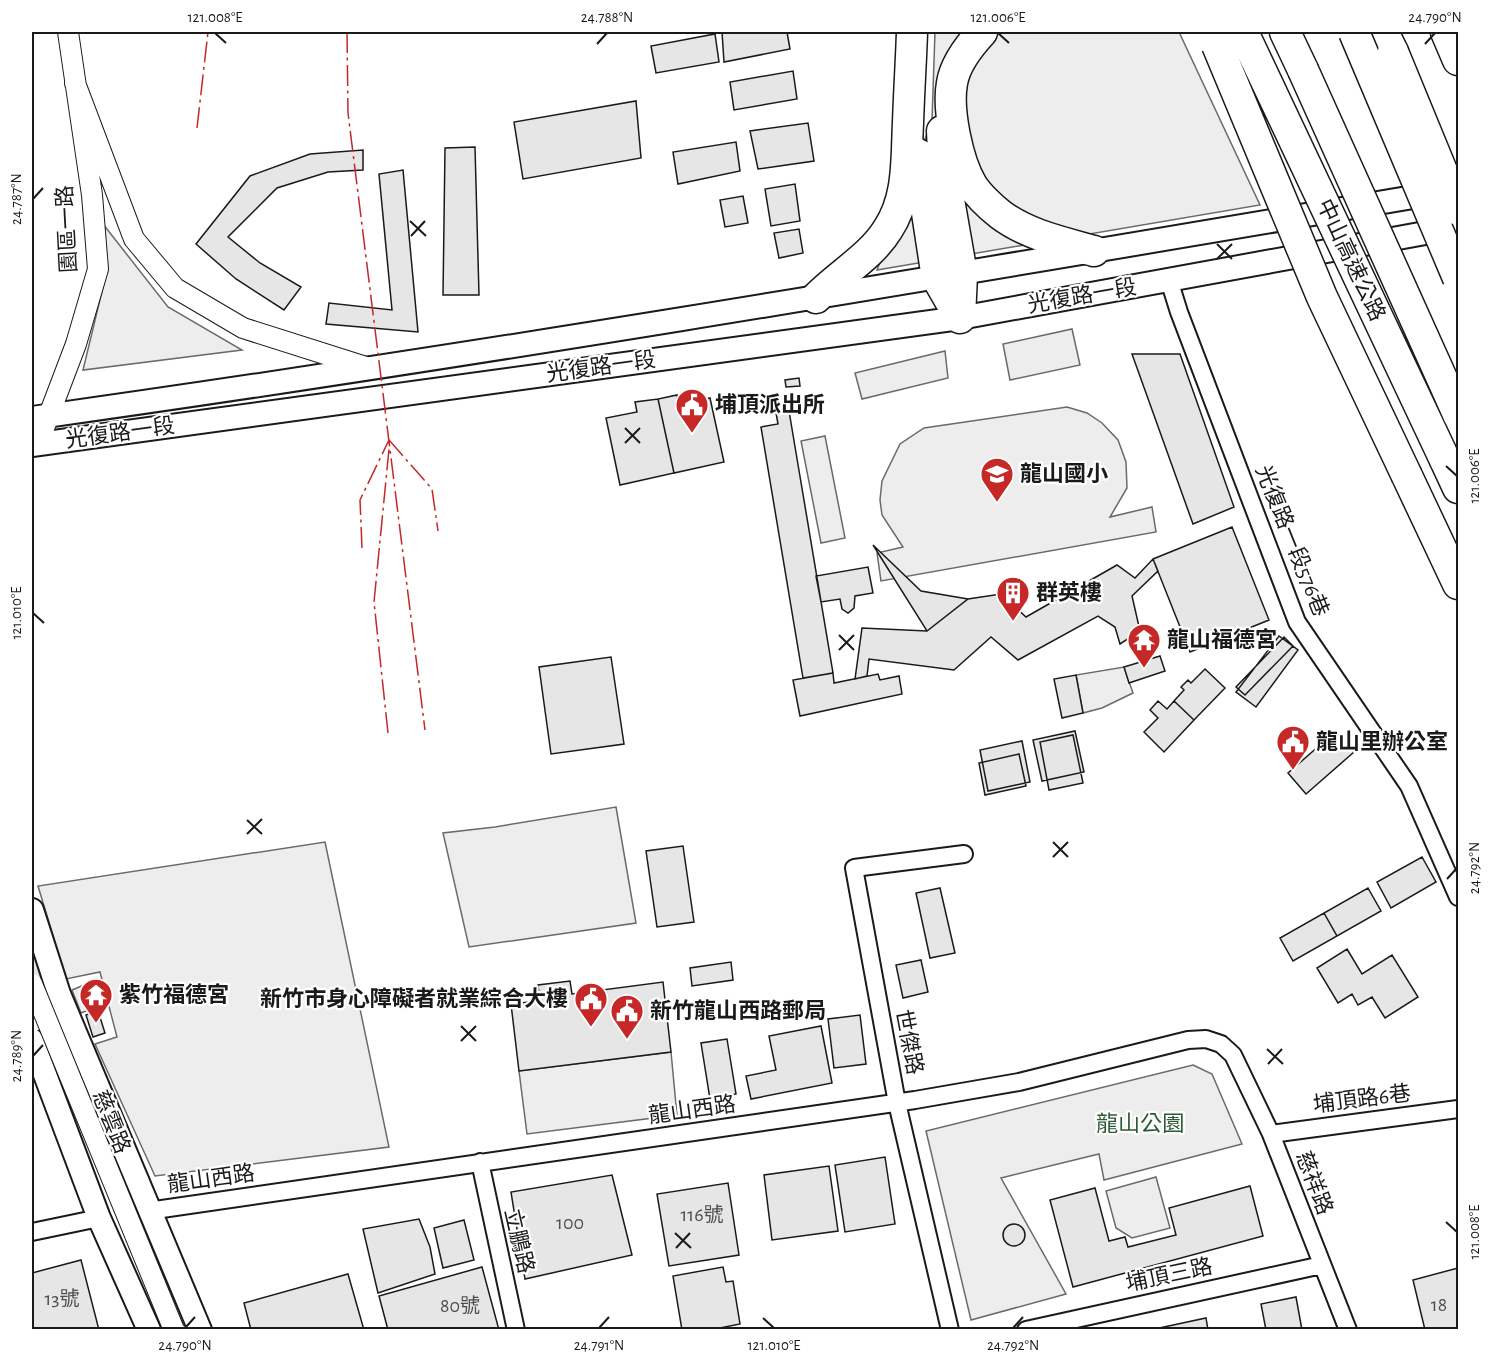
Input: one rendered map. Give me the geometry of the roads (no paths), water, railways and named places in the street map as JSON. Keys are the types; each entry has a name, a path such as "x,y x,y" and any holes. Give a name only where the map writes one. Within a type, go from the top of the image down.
{"highway":[{"path":"949,276 941,142 943,113 952,82 968,48 982,32"},
{"name":"中山高速公路","path":"1244,32 1458,488"},
{"name":"中山高速公路","path":"1285,32 1458,414"},
{"path":"1354,32 1458,278"},
{"path":"1446,32 1458,60"},
{"path":"1451,32 1458,41"},
{"path":"1210,36 1322,297 1458,584"},
{"path":"1388,42 1455,212"},
{"path":"912,45 919,163 960,318"},
{"path":"816,298 835,278 867,253 888,230 902,201 907,166 912,45"},
{"path":"952,82 953,121 959,151 972,186 1000,214 1030,232 1094,251"}],"main road":[{"name":"光復路一段","path":"40,417 375,370 1094,251 1455,212"},
{"name":"光復路一段","path":"33,444 960,318 1170,280 1455,212"},
{"name":"慈雲路","path":"32,910 66,1008 148,1211 200,1329"},
{"name":"慈雲路","path":"32,1040 99,1218 149,1329"}],"street":[{"name":"園區一路","path":"33,444 40,417 76,344 98,269 92,195 68,32"},
{"path":"75,83 134,239 175,288 243,328 375,370"},
{"name":"光復路一段576巷","path":"1170,280 1176,303 1297,622 1409,786 1458,897"},
{"name":"世傑路","path":"950,1329 897,1103 854,868 964,854"},
{"path":"32,984 174,1329"},
{"path":"32,1024 66,1008"},
{"name":"龍山西路","path":"148,1211 897,1103 1020,1083 1188,1040 1206,1039 1221,1044 1233,1055"},
{"name":"慈祥路","path":"1233,1055 1271,1134 1348,1329"},
{"name":"埔頂路6巷","path":"1271,1134 1458,1109"},
{"name":"立鵬路","path":"480,1162 516,1329"},
{"path":"32,1232 99,1218"},
{"name":"埔頂三路","path":"1026,1329 1322,1265"}],"place":[{"name":"埔頂派出所","path":"692,434"},
{"name":"龍山國小","path":"997,503"},
{"name":"群英樓","path":"1013,622"},
{"name":"龍山福德宮","path":"1144,669"},
{"name":"龍山里辦公室","path":"1293,771"},
{"name":"紫竹福德宮","path":"96,1024"},
{"name":"新竹市身心障礙者就業綜合大樓","path":"591,1028"},
{"name":"新竹龍山西路郵局","path":"627,1040"}],"park label":[{"name":"龍山公園","path":"1140,1124"}]}
